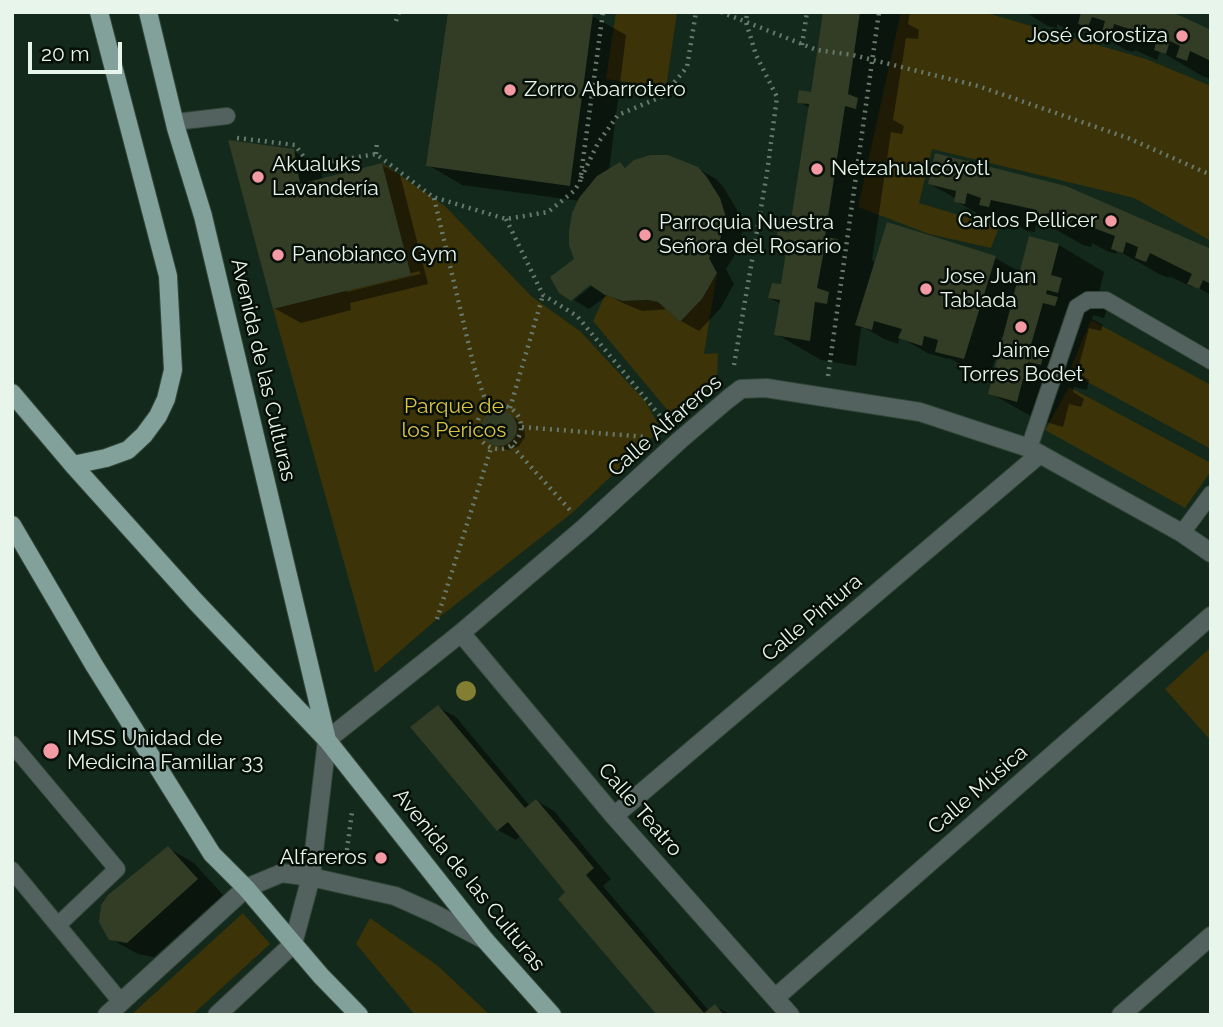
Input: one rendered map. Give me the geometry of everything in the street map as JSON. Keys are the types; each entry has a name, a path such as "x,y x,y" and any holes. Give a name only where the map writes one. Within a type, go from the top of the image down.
{"main road":[{"path":"73,465 128,450 144,435 166,399 173,370 168,276 99,12"},
{"name":"Avenida de las Culturas","path":"148,12 175,122 203,216 327,740 485,940 552,1015"},
{"path":"12,393 196,602 327,740"},
{"path":"12,525 94,665 212,854 246,888 321,976 359,1015"}],"street":[{"name":"Calle Alfareros","path":"327,740 461,633 741,389 766,388 920,412 1035,451 1182,533 1211,553"},
{"name":"Calle Pintura","path":"614,816 1035,451"},
{"name":"Calle Música","path":"775,998 1211,615"},
{"name":"Calle Teatro","path":"461,633 614,816 789,1015"},
{"name":"Avenida de las Culturas","path":"293,944 311,877 327,740"},
{"path":"107,1015 246,888 282,873 395,896 485,940"},
{"path":"1121,1015 1211,936"},
{"path":"217,1015 293,944"}],"lane":[{"path":"175,122 227,116"},
{"path":"1035,451 1077,307 1088,300 1105,300 1211,361"},
{"path":"1182,533 1211,494"},
{"path":"12,744 117,869 58,925"},
{"path":"12,870 121,1002"}],"path":[{"path":"396,21 399,12"},
{"path":"580,182 603,12"},
{"path":"225,136 295,145 310,164 376,154 433,197 506,219 548,212 580,182 598,143 618,115 663,96 687,67 696,12"},
{"path":"720,12 817,50 872,59 978,86 1128,138 1211,175"},
{"path":"741,389 733,372 767,173 777,97 756,55 746,22 747,12"},
{"path":"802,45 807,12"},
{"path":"825,397 879,12"},
{"path":"376,154 377,142"},
{"path":"433,197 474,367 488,408"},
{"path":"506,219 543,295 577,316 680,440"},
{"path":"510,408 543,295"},
{"path":"503,405 510,408 516,412 522,426 521,434 512,446 498,450 491,448 478,433 479,419 488,408 503,405"},
{"path":"522,426 680,440"},
{"path":"512,446 585,527"},
{"path":"438,619 491,448"},
{"path":"346,857 352,811"}],"green space":[{"path":"616,12 677,12 666,88 606,79"},
{"path":"901,12 983,12 1146,59 1211,86 1211,241 1134,198 932,149 919,203 999,227 991,248 929,234 858,207"},
{"name":"Parque de los Pericos","path":"382,163 445,206 531,296 581,332 645,401 661,429 572,513 437,619 375,673 273,309 411,275"},
{"path":"717,273 704,354 718,353 717,381 675,419 593,321 605,295 623,301 658,302 680,322 702,299"},
{"path":"1091,320 1211,385 1211,449 1069,372"},
{"path":"1069,387 1211,463 1211,471 1185,508 1045,430"},
{"path":"1211,647 1211,741 1165,689"},
{"path":"243,913 270,944 192,1015 131,1015"},
{"path":"370,918 438,966 490,1015 415,1015 356,944"}],"building":[{"name":"Zorro Abarrotero","path":"448,12 593,14 570,186 426,166"},
{"name":"Netzahualcóyotl","path":"823,12 860,12 848,94 858,98 856,109 845,106 825,237 838,239 835,250 824,250 817,288 829,292 827,304 815,302 810,341 774,335 780,300 768,298 772,283 781,284 787,245 776,242 778,229 789,233 809,104 797,103 799,90 811,92"},
{"name":"José Gorostiza","path":"1081,12 1169,12 1181,16 1211,30 1211,61 1190,51 1187,61 1176,57 1180,46 1170,41 1166,54 1154,50 1157,38 1114,24 1111,35 1102,32 1105,21 1092,17 1088,27 1078,24"},
{"path":"228,140 294,149 300,184 382,163 411,275 273,309"},
{"name":"Carlos Pellicer","path":"935,153 1066,186 1211,248 1211,284 1203,280 1199,289 1187,284 1192,274 1150,253 1146,262 1135,258 1138,247 1126,242 1123,253 1111,249 1115,236 1072,220 1070,229 1059,226 1061,217 1047,213 1046,222 1035,219 1037,210 991,200 989,207 979,205 981,198 967,193 965,204 954,202 956,191 928,184"},
{"name":"Parroquia Nuestra Señora del Rosario","path":"650,155 668,155 698,167 720,198 726,217 720,240 709,258 717,273 702,299 680,322 658,302 623,301 605,295 590,285 571,301 559,293 550,277 574,259 569,245 572,213 579,198 597,176 620,162 625,168 634,160"},
{"name":"Jose Juan Tablada","path":"887,222 996,256 964,359 935,352 938,340 924,336 922,346 898,338 902,329 874,321 872,330 855,325"},
{"name":"Jaime Torres Bodet","path":"1029,236 1059,244 1051,275 1062,278 1058,293 1047,290 1046,294 1058,297 1055,306 1043,303 1030,348 1044,352 1041,365 1028,362 1027,367 1039,371 1035,382 1023,379 1017,402 988,394"},
{"path":"499,410 512,415 517,428 512,441 499,446 486,441 481,428 486,415"},
{"path":"438,705 525,808 536,799 594,868 586,875 704,1013 715,1004 724,1015 657,1015 558,899 565,892 508,822 497,831 410,727"},
{"path":"168,846 198,879 127,943 109,940 99,922 101,905 108,895"}],"place":[{"name":"José Gorostiza","path":"1182,36"},
{"name":"Zorro Abarrotero","path":"510,90"},
{"name":"Netzahualcóyotl","path":"817,169"},
{"name":"Akualuks Lavandería","path":"258,177"},
{"name":"Carlos Pellicer","path":"1111,221"},
{"name":"Parroquia Nuestra Señora del Rosario","path":"645,235"},
{"name":"Panobianco Gym","path":"278,255"},
{"name":"Jose Juan Tablada","path":"926,289"},
{"name":"Jaime Torres Bodet","path":"1021,327"},
{"name":"IMSS Unidad de Medicina Familiar 33","path":"51,751"},
{"name":"Alfareros","path":"381,858"}]}
